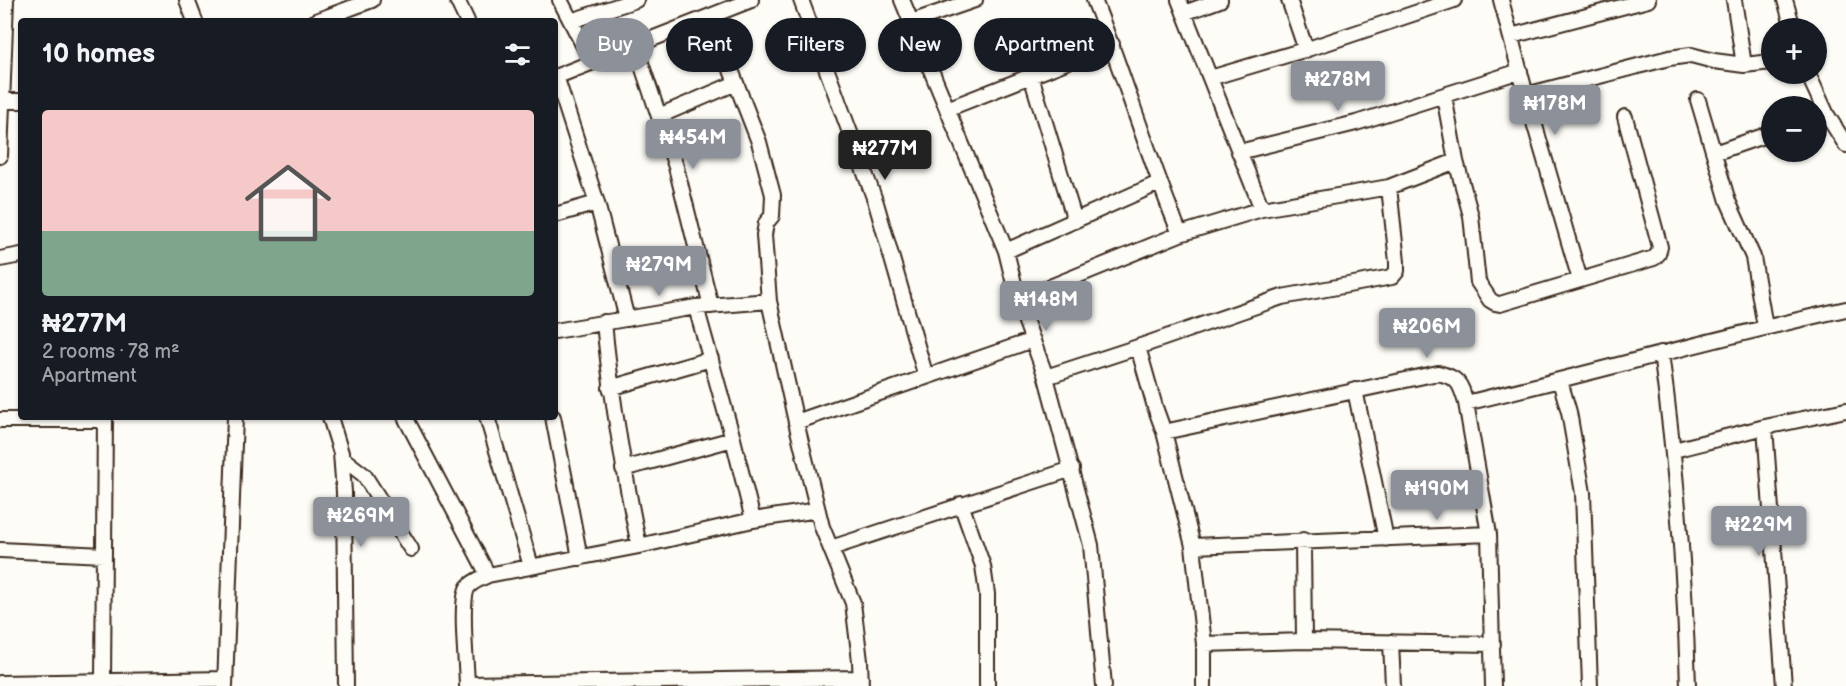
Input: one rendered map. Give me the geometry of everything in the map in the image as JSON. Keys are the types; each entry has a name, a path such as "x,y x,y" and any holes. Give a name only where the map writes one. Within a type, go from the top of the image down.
{"street":[{"path":"0,156 6,0"},
{"path":"187,0 194,18"},
{"path":"324,18 372,0"},
{"path":"457,0 466,18"},
{"path":"560,0 576,31"},
{"path":"571,21 636,0"},
{"path":"801,0 876,203 926,377"},
{"path":"902,0 909,18"},
{"path":"923,18 975,0"},
{"path":"1094,0 1101,18"},
{"path":"1220,0 1181,6 1262,209"},
{"path":"1289,0 1306,50"},
{"path":"1210,78 1306,50 1428,4 1454,0"},
{"path":"1501,0 1526,95 1581,280"},
{"path":"1511,36 1648,0"},
{"path":"1734,0 1744,65"},
{"path":"1785,0 1790,18"},
{"path":"654,38 747,1"},
{"path":"710,16 759,142 773,195 772,216 766,224 764,235 769,301 822,527 853,603 861,682 467,685 464,601 468,587 477,580 489,575 639,546 753,520 818,510"},
{"path":"1115,53 1159,183 1180,234"},
{"path":"1526,95 1669,58 1691,55 1714,62 1744,65 1761,63"},
{"path":"558,75 576,69"},
{"path":"1239,152 1356,123 1520,71"},
{"path":"644,72 676,167 711,306"},
{"path":"932,72 1006,251 1018,300 1046,377 1072,469 1091,545 1104,686"},
{"path":"947,109 1041,72"},
{"path":"1031,76 1075,221"},
{"path":"659,116 736,82"},
{"path":"558,85 597,203 627,319"},
{"path":"1444,96 1456,161 1471,216 1478,282 1490,300 1495,303 1505,303 1654,258 1658,254 1660,247 1625,117"},
{"path":"1698,100 1728,201 1754,257 1765,327"},
{"path":"2,101 18,101"},
{"path":"1827,121 1845,141"},
{"path":"1714,153 1761,137"},
{"path":"1018,300 1180,234 1262,209 1389,187 1456,161"},
{"path":"1006,251 1159,183"},
{"path":"1046,377 1282,297 1392,277 1397,271 1389,187"},
{"path":"558,214 597,203"},
{"path":"0,259 18,256"},
{"path":"558,330 696,307 769,301"},
{"path":"696,307 753,520"},
{"path":"1466,403 1560,381 1765,327 1846,309"},
{"path":"604,322 610,388 623,469 639,546"},
{"path":"796,422 1033,340"},
{"path":"1138,347 1164,432 1193,546 1204,644 1204,686"},
{"path":"1661,353 1674,450 1686,616 1688,686"},
{"path":"610,388 711,359"},
{"path":"1164,432 1438,373 1451,376 1460,383 1466,403 1489,534 1493,686"},
{"path":"1560,381 1569,412 1583,493 1590,686"},
{"path":"1355,390 1386,539"},
{"path":"1674,450 1846,410"},
{"path":"0,420 18,420"},
{"path":"103,681 105,420"},
{"path":"0,683 103,681 225,683 235,420"},
{"path":"331,420 342,458 346,543 346,686"},
{"path":"407,420 489,575"},
{"path":"488,420 531,566"},
{"path":"554,420 580,558"},
{"path":"1765,427 1784,686"},
{"path":"623,469 733,439"},
{"path":"342,458 364,475 411,549"},
{"path":"831,548 1072,469"},
{"path":"961,504 983,566 987,594 987,686"},
{"path":"1193,546 1489,534"},
{"path":"1303,540 1304,641"},
{"path":"0,550 104,555"},
{"path":"1204,644 1304,641 1493,644"},
{"path":"1391,642 1393,686"}]}
